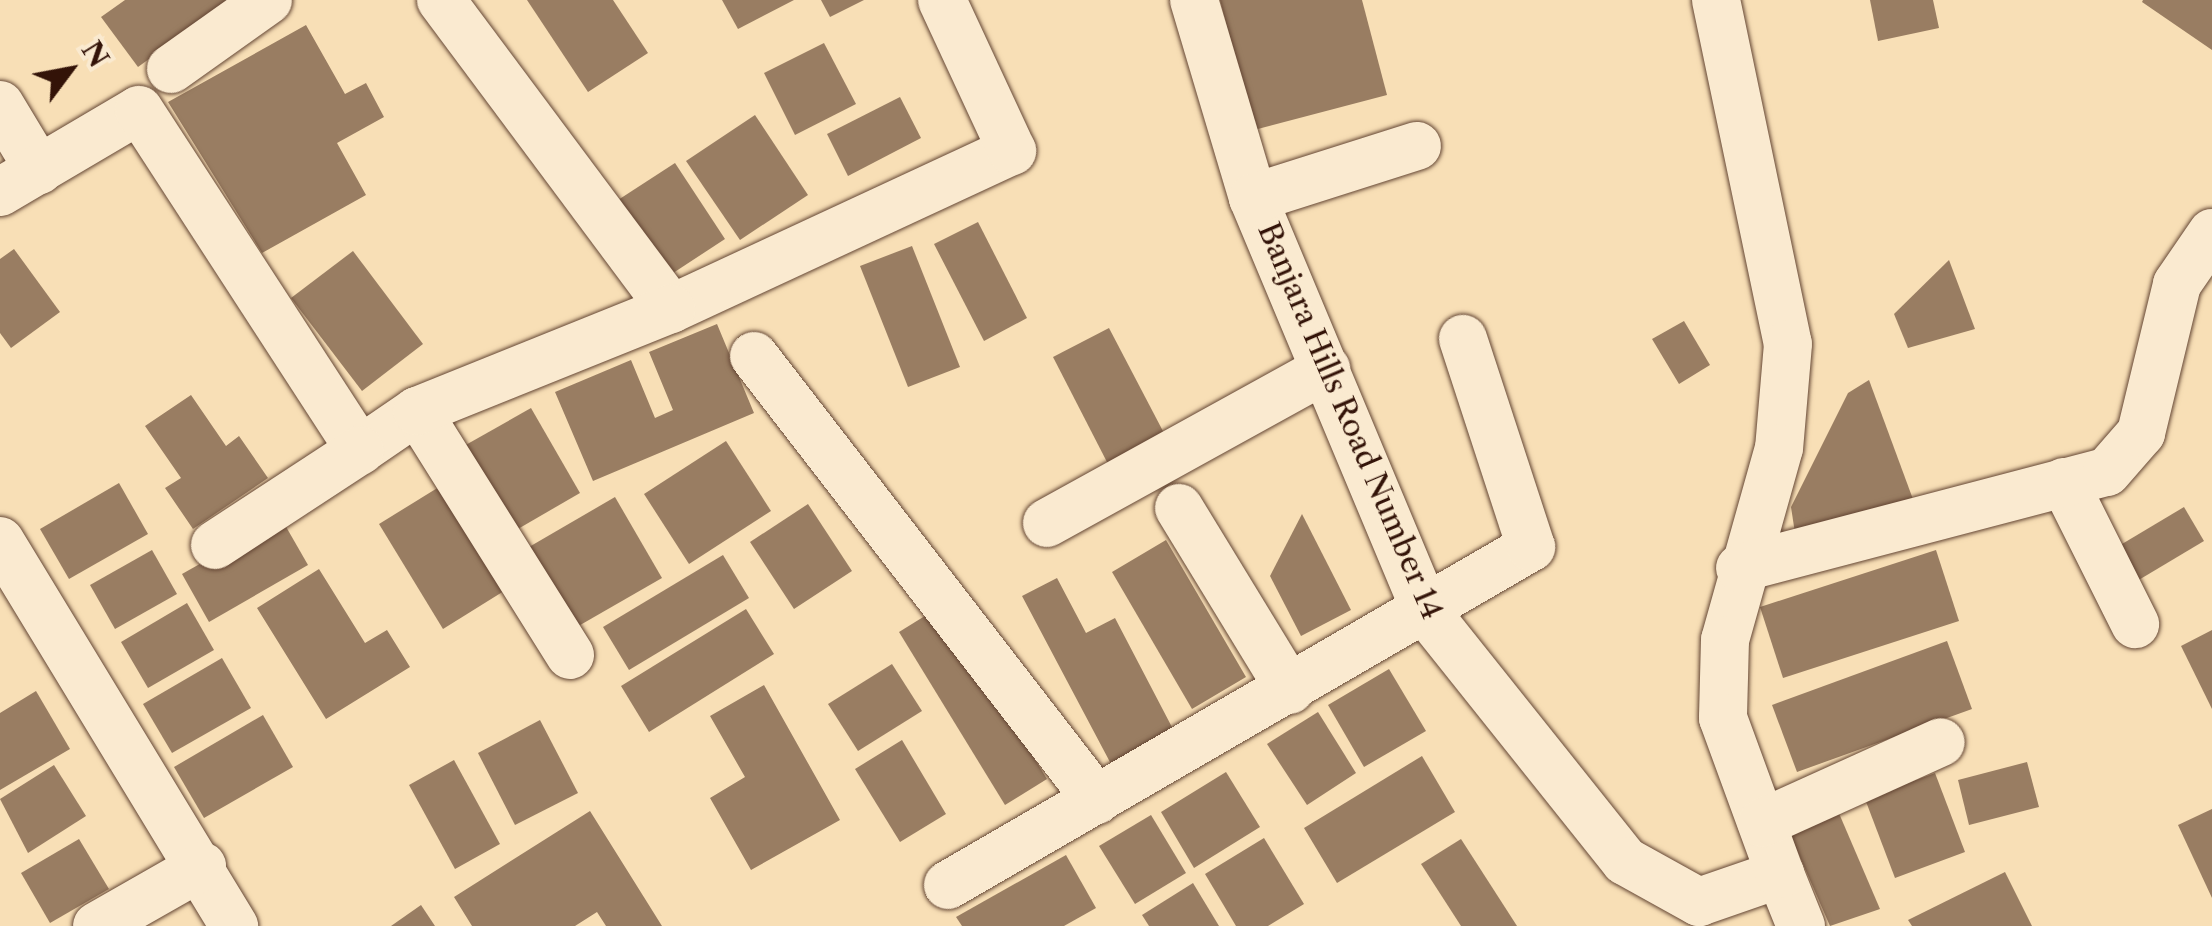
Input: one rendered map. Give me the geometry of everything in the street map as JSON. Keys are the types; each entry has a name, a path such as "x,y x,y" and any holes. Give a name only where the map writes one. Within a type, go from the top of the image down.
{"street":[{"path":"172,69 268,0"},
{"path":"441,0 672,309"},
{"path":"215,545 417,411 672,309 1012,151 942,0"},
{"name":"Banjara Hills Road Number 14","path":"1194,0 1253,198 1427,612 1625,861 1680,914 1780,874"},
{"path":"1716,0 1788,344 1780,448 1740,568 1725,640 1723,718 1801,926"},
{"path":"0,105 20,181 139,110 360,450"},
{"path":"1253,198 1417,146"},
{"path":"1740,568 2107,472 2142,433 2177,284 2212,232"},
{"path":"948,885 1427,612 1531,546 1463,339"},
{"path":"754,356 1097,800"},
{"path":"1048,523 1326,369"},
{"path":"417,411 570,655"},
{"path":"2064,482 2136,624"},
{"path":"1179,508 1290,690"},
{"path":"0,541 202,866 234,926"},
{"path":"1762,823 1941,742"},
{"path":"97,926 202,866"}],"building":[{"path":"125,0 230,0 138,67 101,17"},
{"path":"527,0 613,0 648,53 588,92"},
{"path":"722,0 794,0 738,29"},
{"path":"821,0 864,0 830,17"},
{"path":"1220,0 1362,0 1387,95 1254,130"},
{"path":"1870,0 1933,0 1939,28 1878,41"},
{"path":"2212,0 2212,50 2142,2"},
{"path":"306,25 345,94 366,83 384,117 337,143 366,195 262,253 168,102"},
{"path":"824,43 856,104 795,135 764,73"},
{"path":"900,97 921,138 848,176 827,134"},
{"path":"755,115 808,195 740,240 686,161"},
{"path":"675,163 725,239 667,277 618,200"},
{"path":"978,222 1027,318 984,341 934,244"},
{"path":"912,246 960,367 908,387 860,266"},
{"path":"14,249 60,312 11,348 0,333 0,259"},
{"path":"353,251 423,344 362,391 291,298"},
{"path":"1949,260 1975,329 1908,348 1894,314"},
{"path":"1684,321 1710,365 1679,384 1652,339"},
{"path":"717,324 754,413 593,481 555,392 631,360 655,418 673,410 649,352"},
{"path":"1109,328 1165,435 1108,464 1053,357"},
{"path":"1869,380 1914,502 1795,533 1791,507 1848,393"},
{"path":"191,395 226,446 239,436 268,478 193,529 165,488 181,478 145,426"},
{"path":"531,408 580,493 504,537 455,451"},
{"path":"726,441 771,511 689,564 644,494"},
{"path":"119,483 148,534 69,579 40,529"},
{"path":"439,487 504,591 443,629 379,524"},
{"path":"615,497 662,578 575,628 529,547"},
{"path":"808,504 852,571 794,609 750,542"},
{"path":"2184,507 2204,541 2137,581 2117,547"},
{"path":"1302,514 1351,610 1301,636 1270,576"},
{"path":"281,518 308,565 209,622 182,574"},
{"path":"1166,540 1246,677 1192,709 1112,572"},
{"path":"152,550 177,594 115,629 90,585"},
{"path":"1936,550 1959,621 1783,678 1760,607"},
{"path":"723,555 749,598 629,670 603,627"},
{"path":"319,569 365,643 387,630 410,667 326,719 257,608"},
{"path":"1057,578 1086,633 1115,618 1174,731 1111,764 1022,596"},
{"path":"187,603 214,650 148,688 121,642"},
{"path":"941,606 1047,779 1005,805 899,632"},
{"path":"746,609 774,654 649,732 621,686"},
{"path":"2212,630 2212,709 2181,646"},
{"path":"1947,641 1972,709 1797,772 1772,705"},
{"path":"222,658 251,708 172,753 143,704"},
{"path":"892,664 922,711 858,751 828,704"},
{"path":"1389,669 1426,731 1364,767 1328,705"},
{"path":"764,685 840,820 751,870 710,798 745,777 710,716"},
{"path":"36,691 70,749 0,790 0,713"},
{"path":"1318,712 1356,773 1307,805 1267,744"},
{"path":"263,715 293,767 204,818 174,767"},
{"path":"540,720 578,793 515,825 478,753"},
{"path":"902,740 946,814 900,842 855,769"},
{"path":"1422,756 1455,812 1337,883 1304,828"},
{"path":"454,760 500,844 455,869 409,785"},
{"path":"2027,762 2039,807 1969,825 1958,780"},
{"path":"54,765 86,816 28,853 0,799"},
{"path":"1226,772 1260,827 1194,868 1161,812"},
{"path":"1935,773 1965,852 1895,878 1865,799"},
{"path":"2212,809 2212,898 2178,825"},
{"path":"590,811 662,926 606,926 597,912 575,926 472,926 454,897"},
{"path":"1838,811 1880,909 1830,926 1789,832"},
{"path":"1151,815 1186,873 1135,904 1099,846"},
{"path":"1264,838 1304,904 1268,926 1236,926 1205,874"},
{"path":"79,839 109,889 50,923 21,873"},
{"path":"1461,839 1517,926 1461,926 1421,864"},
{"path":"1066,855 1096,908 1064,926 962,926 956,917"},
{"path":"2005,872 2032,926 1912,926 1908,920"},
{"path":"1193,883 1219,926 1149,926 1142,915"},
{"path":"421,905 435,926 391,926"}]}
